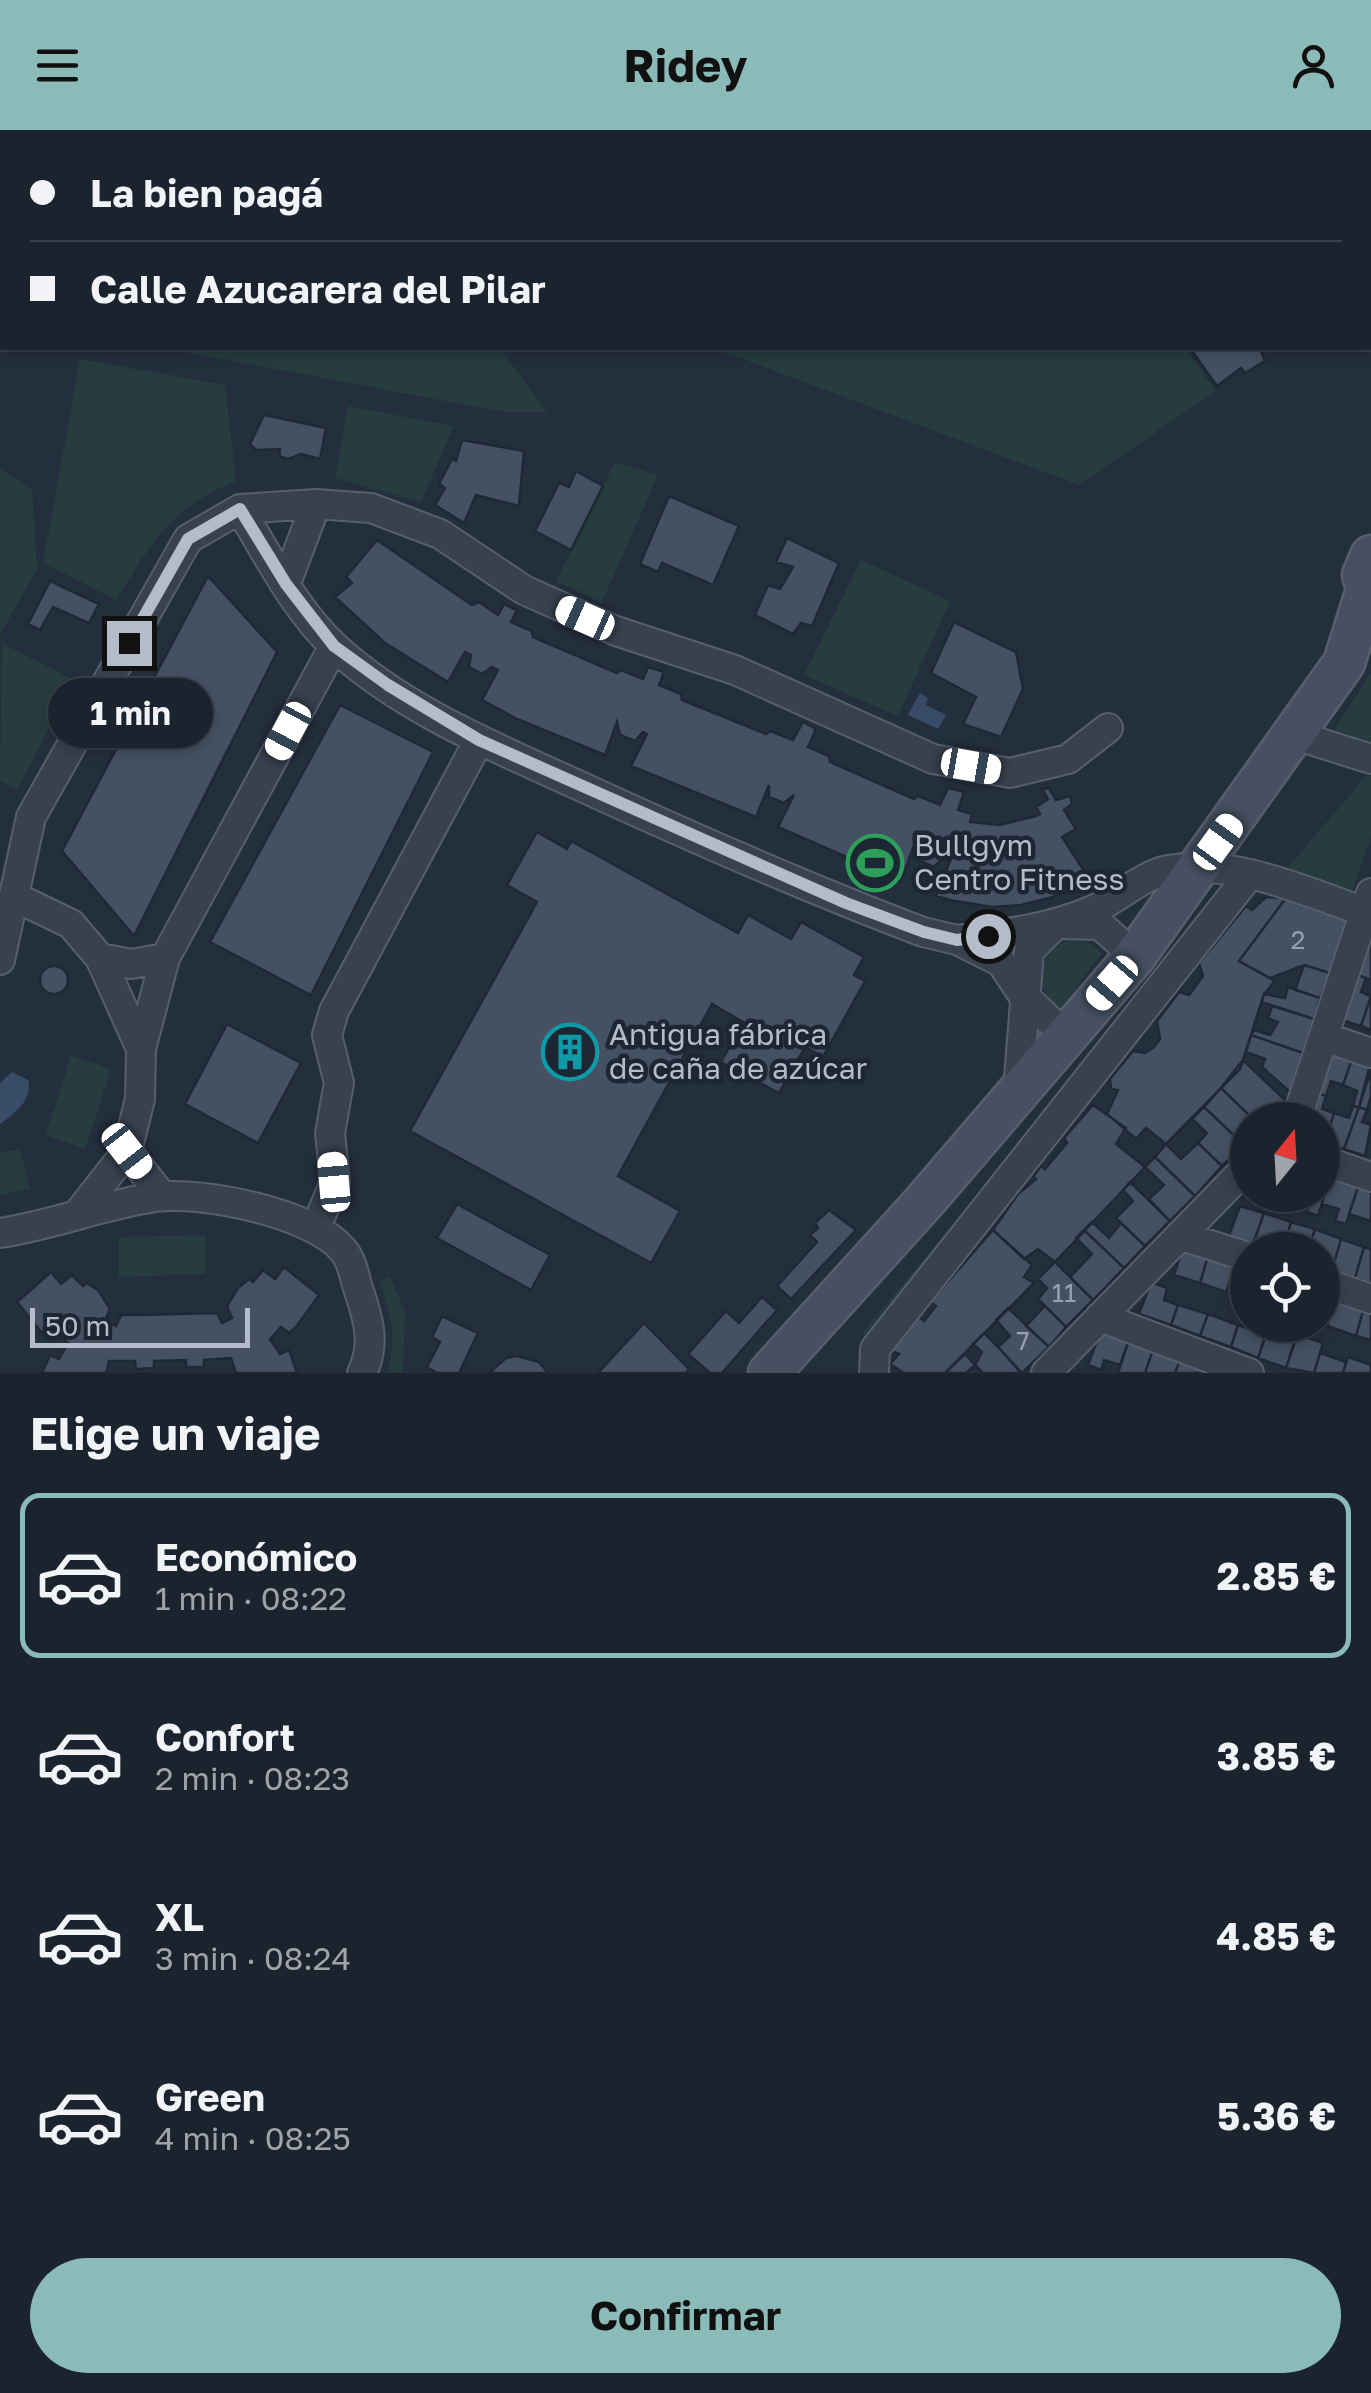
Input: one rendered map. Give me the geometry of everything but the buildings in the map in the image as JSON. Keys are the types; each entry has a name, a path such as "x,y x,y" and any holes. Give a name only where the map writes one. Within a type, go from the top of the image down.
{"main road":[{"path":"769,1373 1134,956 1358,655 1369,583"}],"street":[{"path":"286,584 316,504"},
{"path":"0,960 31,818 188,539 240,509 316,504 371,508 440,534 524,590 616,631 735,670 933,759 1010,772 1068,759 1108,728"},
{"path":"240,509 286,584 334,646 388,685 479,740 846,903 957,940 1001,962 1023,996 1066,1036"},
{"path":"80,1210 127,1151 140,1099 141,1049 165,958 334,646"},
{"path":"1295,735 1371,760"},
{"path":"316,1227 334,1182 330,1133 338,1082 328,1035 334,1011 479,740"},
{"path":"1018,1091 1028,950 1056,924 1094,909 1165,871 1199,868 1250,874 1369,906 1301,1102"},
{"path":"874,1373 875,1349 1250,874"},
{"path":"15,897 71,924 100,958 141,1049"},
{"path":"957,940 1056,924 1100,926 1134,956"},
{"path":"100,958 131,964 165,958"},
{"path":"1324,1037 1371,1053"},
{"path":"127,1151 162,1196"},
{"path":"1340,1166 1371,1177"},
{"path":"1046,1373 1230,1185"},
{"path":"0,1232 80,1210 162,1196 242,1205 316,1227 344,1250 352,1268 371,1330 362,1373"},
{"path":"1182,1236 1230,1252"},
{"path":"1340,1288 1371,1299"},
{"path":"1100,1317 1249,1373"}],"green space":[{"path":"174,350 501,350 547,412 504,412"},
{"path":"718,350 1186,350 1216,391 1079,485"},
{"path":"80,359 225,385 236,481 213,491 179,515 152,544 116,600 43,563"},
{"path":"348,406 454,426 421,502 335,478"},
{"path":"615,462 658,475 601,604 556,581"},
{"path":"0,468 32,490 37,569 0,635"},
{"path":"861,560 950,601 898,716 804,675"},
{"path":"2,643 74,680 17,790 0,780"},
{"path":"1371,673 1371,744 1332,733"},
{"path":"1366,776 1371,776 1371,837 1351,895 1284,872"},
{"path":"1071,940 1089,943 1102,953 1060,1010 1044,991 1041,971 1050,953"},
{"path":"71,1056 111,1069 85,1149 46,1135"},
{"path":"20,1149 30,1189 0,1195 0,1153"},
{"path":"970,1204 975,1208 867,1337 862,1333"},
{"path":"206,1235 206,1274 119,1277 119,1237"},
{"path":"390,1276 405,1312 403,1373 388,1373 392,1327 379,1283"}],"water":[{"path":"920,693 928,698 926,705 946,715 938,729 908,715"},
{"path":"12,1072 28,1080 28,1094 17,1111 0,1124 0,1083"}],"place":[{"name":"Bullgym Centro Fitness","path":"875,863"},
{"name":"Antigua fábrica de caña de azúcar","path":"570,1052"}],"route":[{"path":"129,643 188,539 240,509 286,584 334,646 388,685 479,740 846,903 957,940 988,936"}]}
